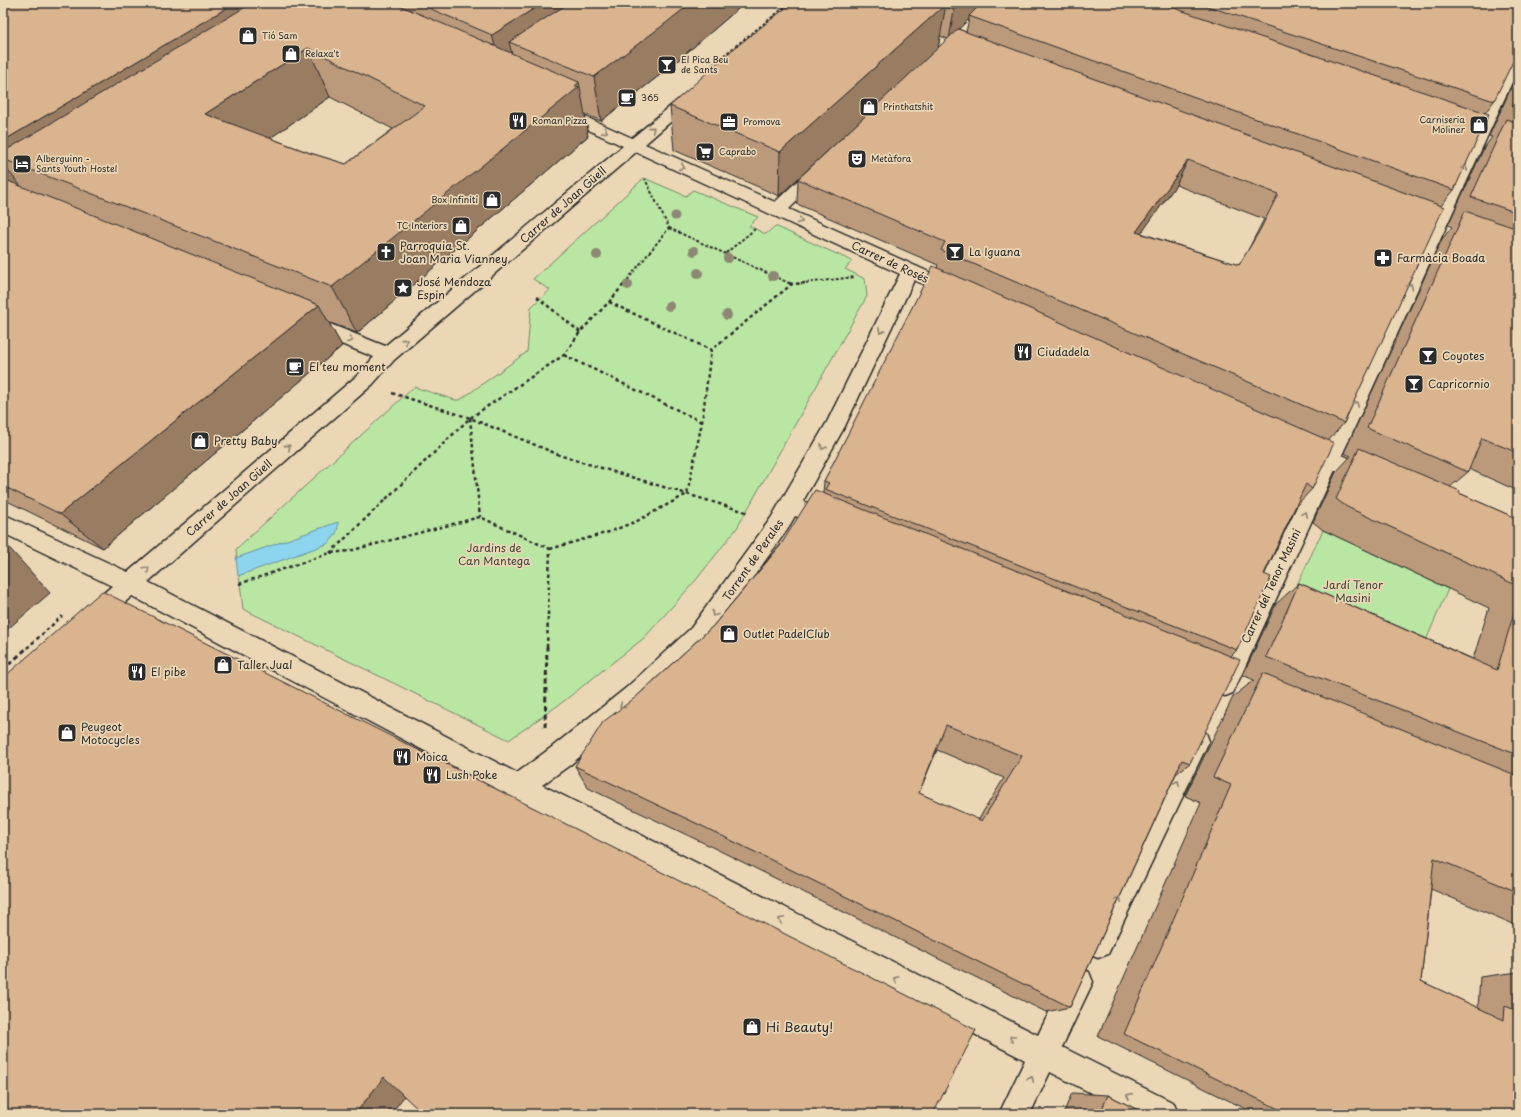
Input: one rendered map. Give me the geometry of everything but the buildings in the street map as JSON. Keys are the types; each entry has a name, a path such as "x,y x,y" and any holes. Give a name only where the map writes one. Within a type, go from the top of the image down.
{"street":[{"name":"Carrer del Tenor Masini","path":"1014,1114 1211,714 1331,459 1436,228 1518,53"},
{"name":"Carrer de Joan Güell","path":"81,628 366,379 388,355 709,81"},
{"name":"Carrer de Rosés","path":"547,106 968,297"},
{"path":"777,210 831,159"},
{"name":"Torrent de Perales","path":"519,787 561,756 634,696 699,635 780,524 835,426 910,271"},
{"path":"292,317 388,355"},
{"path":"1286,439 1387,484"},
{"path":"791,505 847,528"},
{"path":"3,523 130,584 519,787 1163,1114"}],"path":[{"path":"642,174 669,228 792,284 856,277"},
{"path":"726,253 777,210"},
{"path":"330,553 470,418 564,355 580,332 609,302 669,228"},
{"path":"688,494 702,422 711,350 792,284"},
{"path":"538,298 580,332"},
{"path":"609,302 711,350"},
{"path":"564,355 702,422"},
{"path":"392,393 470,418 562,456 755,515"},
{"path":"470,418 480,517"},
{"path":"239,584 330,553 349,551 480,517 550,549 609,532 630,524 688,494"},
{"path":"545,728 550,549"}],"green space":[{"name":"Jardins de Can Mantega","path":"644,178 686,196 693,190 758,217 749,226 766,234 775,226 852,261 845,269 865,279 867,296 737,528 696,580 644,638 560,704 509,740 243,609 236,549 414,387 455,400 460,400 527,352 531,307 550,290 533,279"},
{"name":"Jardí Tenor Masini","path":"1323,530 1448,589 1415,666 1286,608"}],"water":[{"path":"338,522 336,534 327,544 238,576 236,558"}],"place":[{"name":"Tió Sam","path":"248,36"},
{"name":"Relaxa't","path":"291,54"},
{"name":"El Pica Beu de Sants","path":"667,65"},
{"name":"365","path":"627,98"},
{"name":"Printhatshit","path":"869,107"},
{"name":"Roman Pizza","path":"518,121"},
{"name":"Promova","path":"729,122"},
{"name":"Carniseria Moliner","path":"1479,125"},
{"name":"Caprabo","path":"705,152"},
{"name":"Metàfora","path":"857,159"},
{"name":"Alberguinn - Sants Youth Hostel","path":"22,164"},
{"name":"Box Infiniti","path":"492,200"},
{"name":"TC Interiors","path":"461,226"},
{"name":"Parroquia St. Joan Maria Vianney","path":"386,252"},
{"name":"La Iguana","path":"955,252"},
{"name":"Farmàcia Boada","path":"1383,258"},
{"name":"José Mendoza Espin","path":"403,288"},
{"name":"Ciudadela","path":"1023,352"},
{"name":"Coyotes","path":"1428,356"},
{"name":"El teu moment","path":"295,367"},
{"name":"Capricornio","path":"1414,384"},
{"name":"Pretty Baby","path":"200,441"},
{"name":"Outlet PadelClub","path":"729,634"},
{"name":"Taller Jual","path":"223,665"},
{"name":"El pibe","path":"137,672"},
{"name":"Peugeot Motocycles","path":"67,733"},
{"name":"Moica","path":"402,757"},
{"name":"Lush Poke","path":"432,775"},
{"name":"Hi Beauty!","path":"752,1027"}]}
